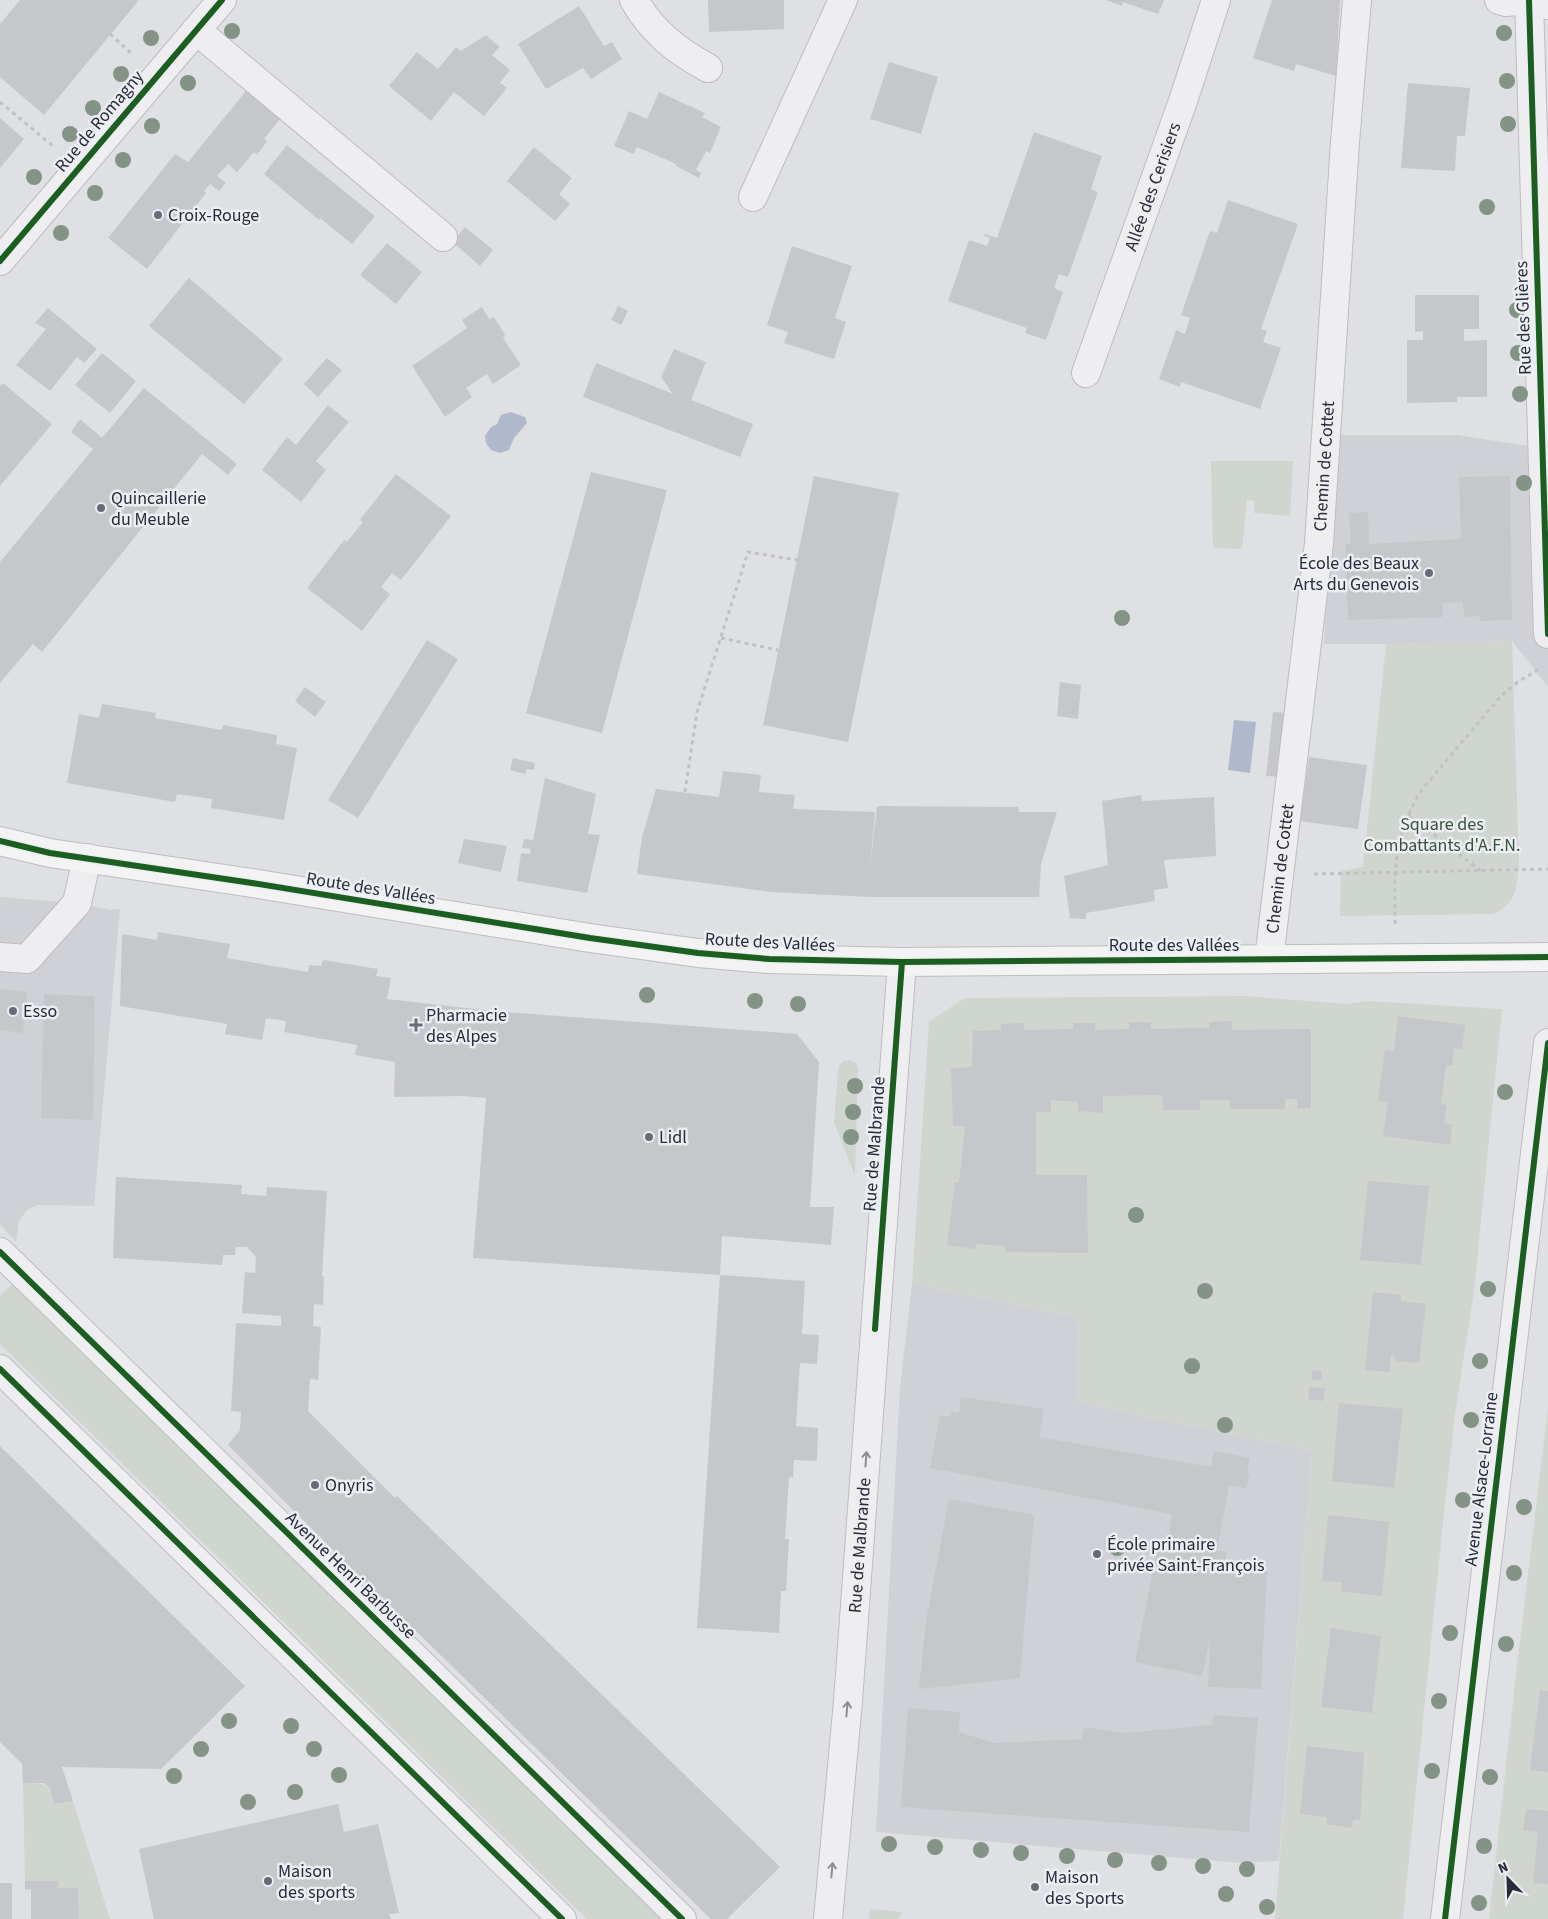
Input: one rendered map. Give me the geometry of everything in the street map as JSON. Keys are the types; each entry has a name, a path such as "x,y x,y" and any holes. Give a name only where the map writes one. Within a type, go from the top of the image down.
{"main road":[{"name":"Route des Vallées","path":"0,841 50,853 590,938 698,953 769,959 902,962 1548,958"}],"street":[{"name":"Rue de Romagny","path":"0,261 222,0"},
{"path":"634,0 645,18 664,39 686,56 708,68"},
{"path":"753,197 843,0"},
{"name":"Allée des Cerisiers","path":"1086,373 1180,110 1216,0"},
{"name":"Chemin de Cottet","path":"1269,960 1320,543 1346,133 1357,0"},
{"path":"1499,0 1506,2 1529,0 1548,5"},
{"name":"Rue des Glières","path":"1529,0 1548,634"},
{"path":"196,30 443,237"},
{"path":"0,958 27,959 77,903 87,858"},
{"name":"Rue de Malbrande","path":"828,1919 848,1701 902,962"},
{"name":"Avenue Alsace-Lorraine","path":"1445,1919 1548,1043"},
{"name":"Avenue Henri Barbusse","path":"0,1252 682,1919"},
{"path":"0,1369 562,1919"}],"path":[{"path":"0,102 79,168"},
{"path":"684,792 697,712 748,552 797,560"},
{"path":"721,638 778,650"},
{"path":"1396,958 1394,873 1396,852 1408,815 1424,786 1501,696 1548,665"},
{"path":"1408,815 1481,871"},
{"path":"1279,876 1548,869"}],"shaded area":[{"path":"1339,435 1457,435 1548,449 1548,687 1512,641 1324,644 1332,502"},
{"path":"0,897 77,903 111,910 120,909 94,1206 38,1205 27,1210 19,1221 16,1242 0,1224"},
{"name":"École primaire privée Saint-François","path":"912,1284 1079,1318 1076,1402 1312,1451 1279,1861 1241,1863 876,1832 900,1387"}],"green space":[{"path":"1211,461 1293,461 1290,516 1254,513 1254,501 1247,500 1242,549 1213,548"},
{"name":"Square des Combattants d'A.F.N.","path":"1512,641 1519,866 1516,889 1511,900 1501,910 1493,914 1340,916 1341,871 1363,867 1386,644"},
{"path":"1246,996 1347,1004 1368,1001 1502,1009 1474,1291 1455,1415 1444,1513 1403,1919 1275,1919 1312,1451 1076,1402 1079,1318 912,1284 929,1022 964,998"},
{"path":"850,1060 856,1063 858,1068 855,1176 834,1122 839,1065 844,1061"},
{"path":"13,1283 662,1919 587,1919 0,1344 0,1296"},
{"path":"1548,1407 1548,1919 1489,1919 1517,1666"},
{"path":"23,1783 36,1783 47,1787 54,1804 73,1801 110,1919 79,1919 78,1888 58,1888 59,1881 25,1881"},
{"path":"870,1909 903,1912 898,1919 869,1919"}],"water":[{"path":"511,412 525,417 527,423 514,438 509,450 500,453 491,450 486,443 485,436 491,427 497,424 501,415"},
{"path":"1234,720 1256,722 1250,773 1228,770"}],"building":[{"path":"20,0 139,0 44,115 0,77 0,24"},
{"path":"708,0 784,0 784,29 709,32"},
{"path":"1106,0 1164,0 1158,14 1123,2 1122,6"},
{"path":"1272,0 1340,0 1336,76 1296,64 1294,71 1253,58"},
{"path":"579,6 604,46 612,42 622,59 591,79 583,68 546,89 518,44"},
{"path":"486,35 500,47 492,55 510,70 500,83 507,88 484,116 454,92 431,121 389,86 417,52 438,69 456,47 461,51"},
{"path":"889,62 938,77 921,134 870,119"},
{"path":"1408,83 1470,88 1465,136 1457,136 1455,171 1401,168"},
{"path":"246,91 280,119 264,139 267,141 257,155 254,152 237,172 228,164 217,176 226,183 219,191 210,184 204,191 206,193 147,269 108,238 175,154 188,162"},
{"path":"659,92 705,113 702,117 721,127 710,153 706,151 696,170 701,173 699,178 676,166 676,164 637,147 634,154 614,146 629,111 647,119"},
{"path":"0,118 24,139 0,168"},
{"path":"1034,132 1102,156 1091,189 1098,192 1068,277 1059,274 1054,288 1063,292 1046,340 1025,333 1027,328 948,301 969,240 987,246 990,238 984,236 985,234 997,238"},
{"path":"287,145 375,216 352,244 320,218 319,220 264,174"},
{"path":"534,147 572,178 559,194 570,204 555,221 507,181"},
{"path":"1228,200 1298,224 1261,329 1267,331 1263,342 1281,348 1260,409 1181,382 1180,387 1159,379 1176,330 1185,334 1190,318 1181,315 1210,231 1217,233"},
{"path":"465,227 493,250 480,266 453,242"},
{"path":"387,243 422,272 396,304 360,275"},
{"path":"792,246 852,266 835,318 846,322 834,359 784,343 788,332 767,325"},
{"path":"189,278 283,359 244,404 149,326"},
{"path":"1415,295 1479,295 1479,329 1464,329 1464,341 1487,340 1487,397 1457,397 1457,402 1407,403 1407,340 1423,340 1423,331 1415,332"},
{"path":"618,306 628,311 621,325 611,320"},
{"path":"482,307 489,319 494,317 505,335 503,338 521,365 493,384 487,374 466,388 472,397 445,417 412,366 467,328 462,320"},
{"path":"48,308 97,349 84,363 77,357 50,391 16,365 46,329 35,323"},
{"path":"674,349 706,362 691,400 753,424 740,457 583,397 596,363 673,394 661,377"},
{"path":"102,353 136,381 110,413 75,385"},
{"path":"327,358 342,370 318,397 304,384"},
{"path":"3,383 52,424 0,486 0,386"},
{"name":"Quincaillerie du Meuble","path":"144,388 237,464 228,475 202,454 42,652 33,644 0,683 0,562 93,449 71,432 80,419 102,438"},
{"path":"328,405 349,422 316,461 326,470 301,502 262,470 287,437 296,445"},
{"path":"591,472 667,490 602,733 526,713"},
{"path":"396,474 451,516 401,580 392,573 381,587 390,594 362,631 307,588 344,540 347,542 363,522 360,520"},
{"path":"814,476 899,493 848,742 763,725"},
{"name":"École des Beaux Arts du Genevois","path":"1510,476 1512,620 1480,621 1479,616 1464,617 1463,602 1442,603 1443,617 1348,620 1345,544 1351,544 1349,513 1368,512 1369,544 1461,539 1459,477"},
{"path":"427,640 458,659 358,818 328,800"},
{"path":"1060,682 1081,685 1078,719 1057,716"},
{"path":"305,687 326,702 315,717 295,701"},
{"path":"102,704 156,713 155,718 222,730 223,725 277,735 276,744 297,748 284,820 211,808 212,799 177,794 175,802 67,783 79,714 99,718"},
{"path":"1273,712 1288,713 1280,777 1266,776"},
{"path":"1309,757 1367,765 1358,829 1300,821"},
{"path":"513,758 535,763 534,770 527,769 525,774 510,770"},
{"path":"723,771 761,775 759,792 795,795 793,809 875,812 870,867 877,806 1018,807 1019,812 1057,812 1041,864 1039,897 869,897 771,892 637,874 642,837 656,789 719,797"},
{"path":"545,778 596,794 588,834 600,835 587,893 517,881 521,853 530,854 531,849 522,848 524,839 533,840"},
{"path":"1141,795 1142,801 1214,797 1216,856 1164,860 1168,888 1154,890 1155,901 1086,913 1086,919 1070,918 1064,876 1108,865 1102,801"},
{"path":"464,839 507,846 501,872 458,863"},
{"name":"Lidl","path":"158,932 230,944 227,958 308,972 309,965 321,966 323,960 378,969 376,976 391,978 387,999 493,1011 797,1034 819,1062 810,1207 834,1207 831,1245 722,1236 720,1275 473,1258 486,1098 463,1096 394,1097 395,1062 355,1055 357,1045 284,1032 286,1021 266,1018 262,1040 225,1034 227,1024 120,1006 122,934 157,940"},
{"name":"Esso","path":"0,989 27,992 23,1033 0,1030"},
{"path":"44,994 95,996 93,1120 41,1118"},
{"path":"1398,1016 1465,1025 1462,1049 1454,1048 1452,1066 1446,1065 1441,1104 1447,1105 1444,1123 1452,1124 1450,1145 1383,1136 1388,1102 1378,1101 1385,1050 1394,1051"},
{"path":"1232,1021 1232,1030 1311,1029 1311,1108 1297,1109 1297,1099 1285,1099 1285,1109 1230,1109 1230,1100 1200,1100 1200,1110 1163,1110 1162,1095 1103,1096 1103,1113 1078,1111 1078,1102 1051,1100 1051,1112 1036,1112 1036,1175 1087,1175 1088,1253 1005,1252 1005,1246 976,1244 976,1249 947,1245 955,1182 959,1183 965,1126 953,1126 951,1068 972,1067 973,1031 1001,1030 1001,1024 1024,1023 1024,1030 1073,1029 1073,1023 1095,1023 1095,1030 1129,1029 1129,1022 1151,1022 1151,1029 1209,1028 1209,1022"},
{"path":"116,1177 242,1185 241,1194 266,1196 267,1187 327,1191 322,1276 324,1277 323,1305 314,1304 313,1326 321,1327 318,1380 310,1379 308,1411 395,1498 397,1496 780,1867 727,1919 711,1919 228,1445 240,1430 241,1412 231,1411 236,1323 281,1326 281,1316 242,1313 245,1272 255,1273 256,1257 247,1247 236,1247 235,1255 223,1255 222,1265 113,1258"},
{"path":"1368,1181 1429,1186 1421,1265 1360,1260"},
{"path":"720,1275 805,1281 802,1334 819,1335 817,1364 800,1363 796,1426 818,1428 817,1461 794,1460 793,1478 789,1477 785,1539 789,1539 786,1591 781,1591 779,1633 697,1628"},
{"path":"1373,1292 1401,1295 1401,1301 1426,1304 1419,1363 1397,1361 1391,1354 1389,1372 1365,1370"},
{"path":"1312,1370 1322,1371 1321,1380 1312,1380"},
{"path":"1309,1387 1325,1388 1323,1401 1308,1399"},
{"path":"961,1397 1044,1409 1039,1437 1211,1467 1214,1451 1250,1458 1247,1475 1250,1475 1246,1488 1229,1485 1217,1551 1227,1552 1223,1569 1267,1571 1261,1689 1208,1687 1210,1639 1202,1676 1135,1662 1159,1539 1168,1541 1172,1514 930,1468 940,1415 950,1417 952,1412 959,1413"},
{"path":"1339,1403 1403,1409 1394,1488 1332,1481"},
{"path":"0,1446 245,1686 161,1769 62,1767 73,1801 54,1804 50,1789 44,1783 23,1783 22,1764 0,1742"},
{"path":"949,1499 1034,1515 1020,1678 919,1689 926,1621"},
{"path":"1328,1515 1389,1522 1382,1596 1341,1591 1342,1582 1322,1581"},
{"path":"1331,1628 1381,1636 1372,1713 1321,1707"},
{"path":"1540,1690 1548,1691 1548,1772 1530,1770"},
{"path":"908,1708 960,1712 959,1732 994,1743 1081,1739 1084,1727 1125,1733 1212,1725 1213,1715 1258,1718 1249,1832 901,1807"},
{"path":"1307,1746 1364,1753 1360,1820 1353,1820 1352,1828 1326,1824 1327,1817 1300,1814"},
{"name":"Maison des sports","path":"338,1804 344,1832 378,1824 399,1913 389,1914 391,1919 154,1919 139,1849"},
{"path":"1526,1809 1548,1811 1548,1884 1533,1883 1538,1832 1523,1830"},
{"path":"25,1881 59,1881 58,1888 78,1888 79,1919 31,1919 31,1889 25,1890"},
{"path":"0,1883 12,1883 12,1919 0,1919"}],"cycle path":[{"path":"0,261 222,0"},
{"path":"1529,0 1548,634"},
{"path":"0,841 50,853 252,883 590,938 698,953 769,959 902,962 1548,957"},
{"path":"875,1329 902,962"},
{"path":"1445,1919 1548,1043"},
{"path":"0,1252 682,1919"},
{"path":"0,1369 562,1919"}],"place":[{"name":"Croix-Rouge","path":"158,215"},
{"name":"Quincaillerie du Meuble","path":"101,508"},
{"name":"École des Beaux Arts du Genevois","path":"1429,573"},
{"name":"Esso","path":"13,1011"},
{"name":"Pharmacie des Alpes","path":"416,1025"},
{"name":"Lidl","path":"649,1137"},
{"name":"Onyris","path":"315,1485"},
{"name":"École primaire privée Saint-François","path":"1097,1554"},
{"name":"Maison des sports","path":"268,1881"},
{"name":"Maison des Sports","path":"1035,1887"}]}
